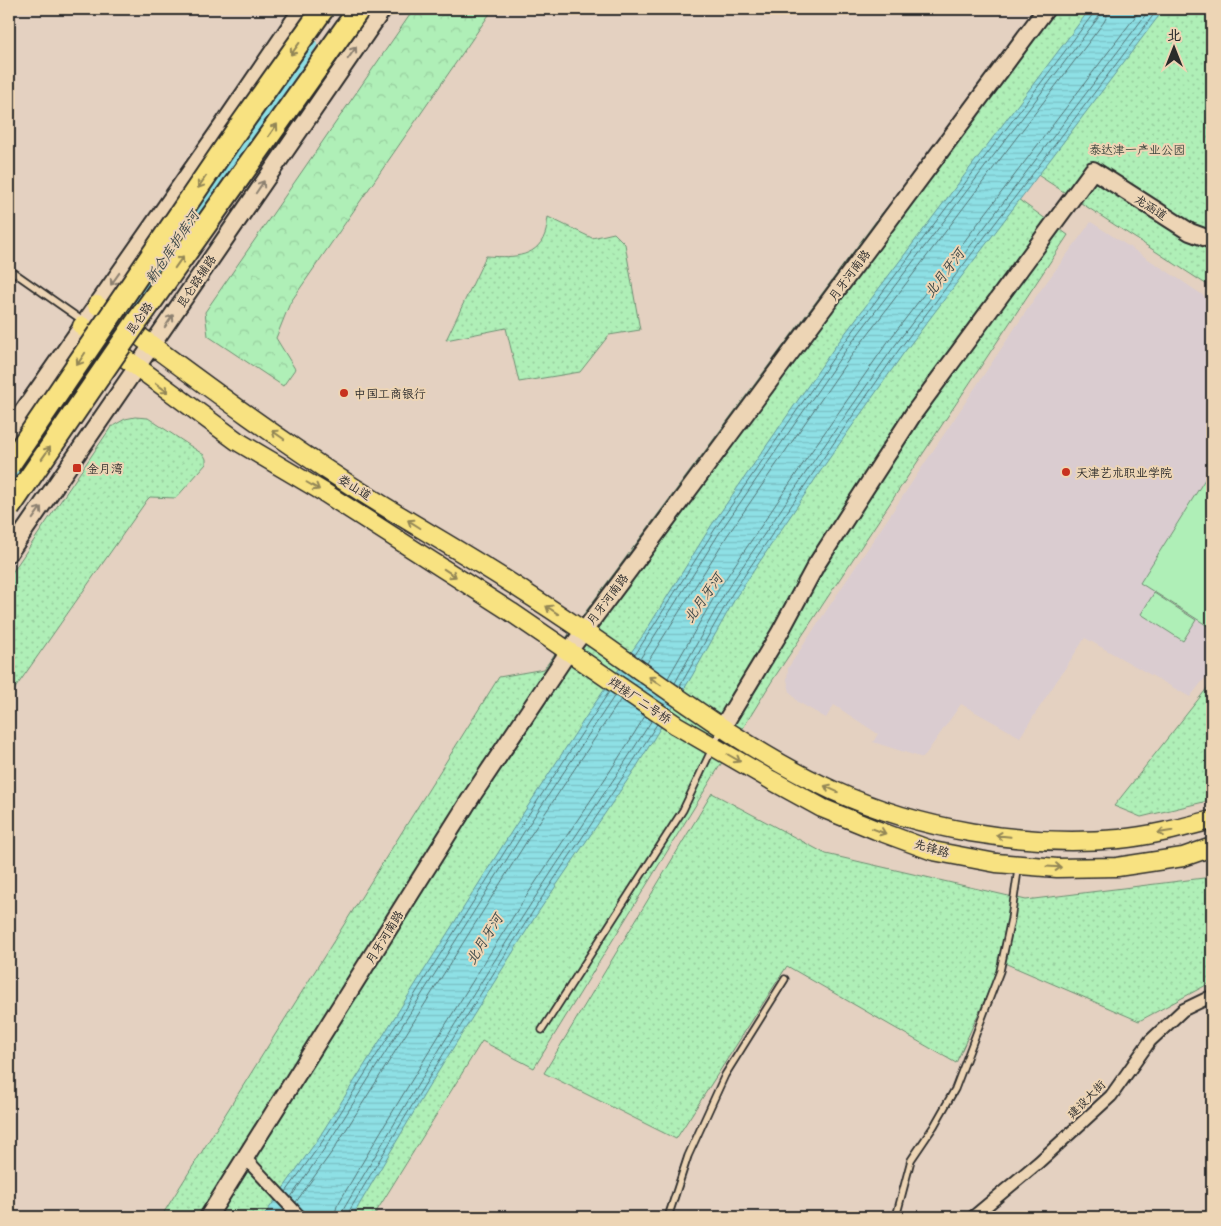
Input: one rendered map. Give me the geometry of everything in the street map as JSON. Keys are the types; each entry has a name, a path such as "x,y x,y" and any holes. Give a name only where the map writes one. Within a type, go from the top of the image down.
{"highway":[{"name":"昆仑路","path":"9,465 230,141 323,9"},
{"name":"昆仑路","path":"9,508 142,315 359,9"}],"main road":[{"name":"娄山道","path":"97,305 341,479 524,592 621,657"},
{"name":"娄山道","path":"83,324 130,363 237,441 326,493 511,612 603,675"},
{"name":"焊接厂二号桥","path":"621,657 689,705"},
{"name":"焊接厂二号桥","path":"603,675 676,725"},
{"name":"先锋路","path":"689,705 722,728 830,789 883,811 937,826 1008,837 1055,840 1109,839 1170,831 1212,820"},
{"name":"先锋路","path":"676,725 822,808 933,851 996,863 1057,868 1117,866 1183,857 1212,848"}],"street":[{"path":"9,431 302,9"},
{"name":"昆仑路辅路","path":"9,553 145,341 383,9"},
{"name":"月牙河南路","path":"208,1217 472,796 569,651 1046,9"},
{"name":"龙涵道","path":"722,728 778,634 816,565 914,413 1093,170 1190,232 1212,240"},
{"name":"建设大街","path":"973,1217 1039,1162 1111,1096 1150,1041 1170,1022 1183,1010 1212,996"},
{"path":"246,1159 300,1217"}],"lane":[{"path":"9,269 83,324"},
{"path":"542,1030 683,810 722,728"},
{"path":"896,1217 912,1160 956,1089 1000,971 1011,920 1018,870"},
{"path":"668,1217 688,1156 725,1075 785,979"}],"shaded area":[{"name":"天津艺术职业学院","path":"1091,222 1204,296 1212,306 1212,669 1190,697 1085,638 1020,737 961,704 923,758 873,742 878,734 834,705 826,718 798,702 790,692 787,680 788,668 1037,295"}],"green space":[{"path":"414,9 493,9 290,303 276,338 295,369 283,386 208,336 205,312"},
{"path":"1046,9 1136,9 1004,189 1068,235 772,681 534,1068 482,1041 373,1217 161,1217 499,677 544,669 879,217"},
{"name":"泰达津一产业公园","path":"1148,9 1212,9 1212,288 1027,168"},
{"path":"548,217 592,238 614,233 625,244 640,330 609,335 580,372 519,382 506,328 446,340 486,256 520,255 535,249 545,234"},
{"path":"135,417 148,418 204,455 206,464 176,498 150,497 147,500 9,697 9,577 111,427 125,419"},
{"path":"1212,468 1212,626 1211,628 1140,583"},
{"path":"1154,593 1196,620 1183,641 1141,614"},
{"path":"1212,682 1212,800 1141,817 1114,806"},
{"path":"712,793 826,854 1026,900 1212,877 1212,982 1139,1021 1002,962 956,1063 787,966 676,1139 544,1073"}],"water":[{"name":"北月牙河","path":"1090,9 1164,9 903,354 826,463 736,597 692,676 637,766 535,917 428,1088 352,1217 263,1217 318,1139 515,826 593,706 644,634 711,526 834,348"}],"waterway":[{"name":"新仓库护库河","path":"115,328 311,44"},
{"name":"新仓库护库河","path":"9,484 26,458"}],"place":[{"name":"中国工商银行","path":"344,393"},
{"name":"金月湾","path":"77,468"},
{"name":"天津艺术职业学院","path":"1066,472"}]}
